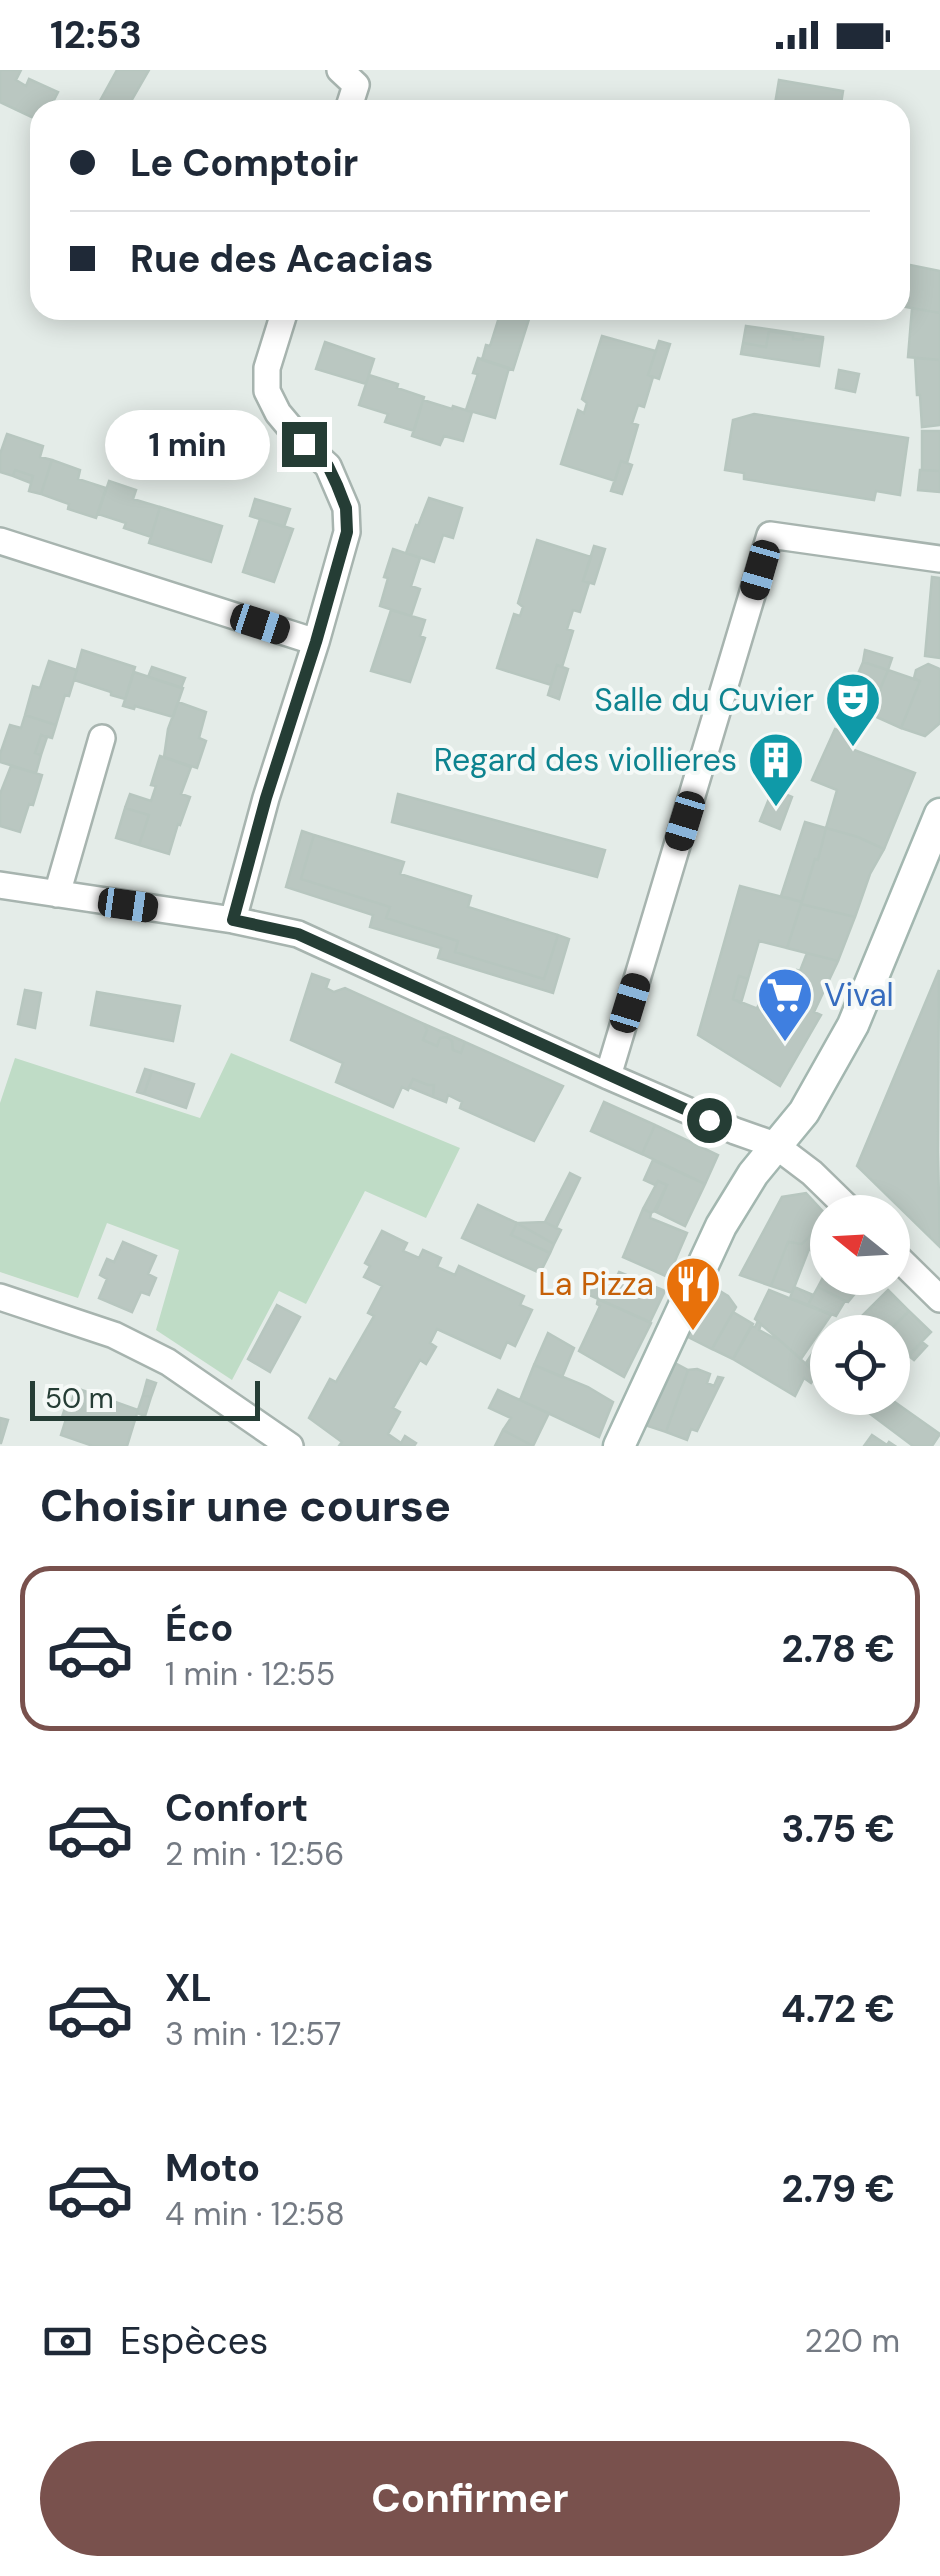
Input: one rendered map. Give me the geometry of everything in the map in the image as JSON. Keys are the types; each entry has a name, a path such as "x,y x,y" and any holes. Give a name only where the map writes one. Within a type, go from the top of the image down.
{"main road":[{"path":"619,1446 721,1226 753,1174 804,1112 853,1025 940,814"}],"street":[{"path":"340,70 356,85 351,100"},
{"path":"233,920 347,532 346,508 328,466 278,413 267,391 268,368 282,320"},
{"path":"608,1076 770,535 940,559"},
{"path":"0,540 316,642"},
{"path":"58,894 102,738"},
{"path":"0,886 233,920 298,934 608,1076 776,1146 835,1195"},
{"path":"910,1269 940,1298"},
{"path":"0,1297 114,1335 221,1397 290,1446"}],"green space":[{"path":"231,1053 460,1148 426,1218 365,1191 306,1304 279,1291 232,1380 156,1330 179,1250 107,1223 78,1298 0,1272 0,1103 15,1058 200,1118"}],"building":[{"path":"0,70 21,70 16,80 26,86 29,79 58,92 54,100 30,100 30,116 0,102"},
{"path":"117,70 149,70 132,100 100,100"},
{"path":"779,80 843,91 842,100 776,100"},
{"path":"910,265 940,271 940,313 910,308"},
{"path":"912,308 940,313 940,360 908,357"},
{"path":"498,320 529,320 513,370 482,360 486,345 490,346"},
{"path":"746,326 823,339 793,339 793,335 769,331 766,347 743,343"},
{"path":"769,331 793,335 793,339 823,339 819,366 741,354 743,343 766,347"},
{"path":"602,336 656,351 644,407 638,405 632,423 638,425 627,463 621,461 615,481 561,464 578,410 584,413 587,403 582,399"},
{"path":"659,341 670,344 659,379 648,375"},
{"path":"325,342 374,359 366,384 316,369"},
{"path":"478,358 509,368 495,418 466,410 478,374 473,373"},
{"path":"915,358 940,360 940,425 922,427"},
{"path":"839,370 859,374 855,392 836,388"},
{"path":"369,375 424,397 414,431 385,422 388,414 359,405"},
{"path":"423,400 472,412 463,441 444,436 440,445 412,436"},
{"path":"754,414 908,438 900,495 876,491 874,500 744,479 744,473 725,470 733,420"},
{"path":"922,431 940,431 940,471 922,470"},
{"path":"7,434 43,446 40,457 52,460 41,494 29,491 33,476 15,470 13,476 0,472 0,454"},
{"path":"52,460 80,470 78,479 106,488 96,518 41,494"},
{"path":"621,461 632,465 622,494 611,491"},
{"path":"15,470 33,476 31,483 13,476"},
{"path":"920,470 940,471 940,492 918,490"},
{"path":"109,481 136,490 133,499 160,507 151,537 98,514"},
{"path":"429,498 462,508 453,538 443,535 434,562 406,553"},
{"path":"255,499 290,509 284,527 250,516"},
{"path":"160,507 222,526 211,562 149,543"},
{"path":"260,519 293,529 274,582 243,572"},
{"path":"537,540 591,557 583,581 589,583 580,612 573,610 567,629 573,631 562,667 557,665 551,685 497,668 514,614 520,616 523,607 518,603"},
{"path":"594,546 605,549 594,584 583,581"},
{"path":"393,549 420,558 411,586 420,589 411,616 380,606"},
{"path":"932,577 940,578 940,658 925,656"},
{"path":"391,610 425,620 420,636 425,638 410,682 371,671"},
{"path":"82,650 135,667 125,699 74,680"},
{"path":"865,650 892,658 888,670 863,662"},
{"path":"49,661 77,670 56,725 25,715 33,686 40,688"},
{"path":"863,662 888,670 867,721 842,712"},
{"path":"928,664 940,669 940,723 925,736 901,728 920,681 914,678 916,670"},
{"path":"557,665 568,669 559,699 548,695"},
{"path":"152,667 185,678 181,688 148,677"},
{"path":"888,670 920,681 901,728 870,714"},
{"path":"134,672 183,688 173,717 123,706"},
{"path":"178,702 206,712 199,738 206,741 197,768 164,757 168,729"},
{"path":"25,715 56,725 52,738 41,735 35,753 41,755 36,773 0,762 10,725 21,728"},
{"path":"835,729 854,736 849,748 915,773 884,849 826,828 837,790 812,780"},
{"path":"41,735 47,737 41,755 35,753"},
{"path":"160,756 191,767 181,794 190,797 169,854 139,845 149,815 125,808 130,794 151,801 156,786 151,785"},
{"path":"11,766 42,775 20,832 0,826 0,794"},
{"name":"Regard des viollieres","path":"773,789 792,797 780,829 760,821"},
{"path":"398,794 605,850 597,877 392,822"},
{"path":"125,808 149,815 139,845 116,838"},
{"path":"805,822 826,828 802,902 781,896"},
{"path":"826,828 884,849 870,874 855,917 801,904"},
{"path":"302,831 314,835 301,879 390,907 386,918 458,941 455,952 544,979 558,935 569,939 553,993 438,958 441,948 370,927 373,915 286,887"},
{"path":"314,835 404,862 400,874 471,896 468,907 558,935 544,979 455,952 458,941 386,918 390,907 301,879"},
{"path":"740,886 802,902 787,948 759,941 748,979 739,976 733,999 763,1011 774,992 787,999 807,953 838,961 814,1012 821,1015 780,1086 698,1035"},
{"path":"801,904 855,917 838,961 787,948"},
{"path":"939,970 940,1247 910,1218 910,1195 887,1195 857,1166"},
{"path":"312,974 329,980 326,988 334,992 345,988 424,1024 427,1030 423,1040 437,1046 440,1038 447,1037 453,1050 461,1053 465,1042 563,1086 534,1141 460,1108 462,1102 448,1095 446,1102 433,1097 434,1085 413,1079 408,1090 402,1087 393,1107 336,1082 343,1063 291,1040"},
{"path":"739,976 748,979 741,1003 733,999"},
{"path":"25,990 41,993 35,1028 18,1024"},
{"path":"97,992 180,1006 173,1041 91,1025"},
{"path":"766,992 772,995 763,1011 757,1008"},
{"path":"424,1024 465,1042 461,1053 453,1050 447,1037 440,1038 437,1046 423,1040 427,1030"},
{"path":"145,1069 152,1071 144,1094 137,1092"},
{"path":"152,1071 194,1084 186,1108 144,1094"},
{"path":"413,1079 434,1085 433,1097 409,1087"},
{"path":"604,1102 655,1125 642,1154 591,1131"},
{"path":"655,1125 718,1155 705,1184 642,1154"},
{"path":"653,1160 705,1184 685,1226 654,1211 667,1185 644,1180"},
{"path":"570,1173 580,1178 556,1228 545,1222"},
{"path":"658,1181 667,1185 657,1209 651,1213 643,1209"},
{"path":"806,1193 810,1197 810,1236 802,1244 788,1242 771,1286 740,1275 782,1197"},
{"path":"478,1205 517,1223 511,1235 550,1253 540,1273 462,1238"},
{"path":"643,1209 651,1213 650,1218 687,1233 668,1277 623,1257"},
{"path":"545,1222 561,1230 554,1244 517,1223"},
{"path":"517,1223 554,1244 550,1253 511,1235"},
{"path":"382,1231 407,1243 403,1251 419,1258 423,1250 441,1258 437,1267 455,1275 459,1266 524,1296 520,1305 532,1310 515,1346 507,1342 500,1358 437,1329 430,1343 436,1347 426,1364 420,1360 393,1408 400,1412 388,1434 401,1443 405,1436 416,1443 414,1446 339,1446 342,1442 309,1418 330,1379 336,1382 374,1316 368,1313 382,1286 364,1277 370,1266 365,1263"},
{"path":"810,1236 810,1250 792,1293 771,1286 788,1242 802,1244"},
{"path":"123,1242 156,1256 148,1274 156,1278 149,1295 141,1292 132,1312 99,1298 107,1279 100,1275 107,1259 114,1262"},
{"path":"619,1272 665,1291 650,1322 589,1295 598,1276 614,1283"},
{"path":"710,1285 728,1296 736,1307 712,1349 686,1336"},
{"path":"794,1287 813,1295 808,1305 790,1298"},
{"path":"769,1290 831,1315 810,1315 810,1346 801,1359 755,1319"},
{"path":"814,1295 833,1295 845,1301 837,1315 808,1305"},
{"path":"834,1295 854,1295 848,1302"},
{"path":"883,1295 893,1295 909,1311 905,1315 863,1315"},
{"path":"598,1299 651,1323 624,1377 579,1351 600,1306"},
{"path":"277,1305 300,1317 270,1372 248,1359"},
{"path":"909,1311 931,1332 910,1354 910,1315 905,1315"},
{"path":"733,1312 753,1324 733,1359 712,1349"},
{"path":"758,1321 759,1330 775,1336 810,1368 810,1382 804,1378 795,1396 733,1359 751,1326 755,1327"},
{"path":"548,1333 574,1348 562,1377 534,1365"},
{"path":"922,1342 927,1346 914,1360 910,1355"},
{"path":"675,1363 688,1370 666,1432 645,1425"},
{"path":"534,1365 613,1402 599,1437 520,1400"},
{"path":"688,1370 710,1374 707,1383 714,1386 718,1377 723,1378 697,1431 691,1429 687,1440 666,1432"},
{"path":"147,1380 156,1383 151,1397 143,1395"},
{"path":"76,1388 138,1410 127,1446 93,1446 61,1435 66,1419 62,1417"},
{"path":"498,1390 549,1413 533,1446 503,1430 511,1418 489,1408"},
{"path":"143,1395 151,1397 145,1416 137,1413"},
{"path":"910,1413 940,1434 932,1446 913,1446 872,1415"},
{"path":"0,1418 8,1420 1,1443 0,1443"},
{"path":"503,1430 533,1446 495,1446"},
{"path":"872,1435 887,1445 889,1442 895,1446 864,1446"}],"place":[{"name":"Salle du Cuvier","path":"853,749"},
{"name":"Regard des viollieres","path":"776,809"},
{"name":"Vival","path":"785,1044"},
{"name":"La Pizza","path":"693,1333"}],"route":[{"path":"304,444 328,466 346,508 347,532 233,920 298,934 709,1120"}]}
